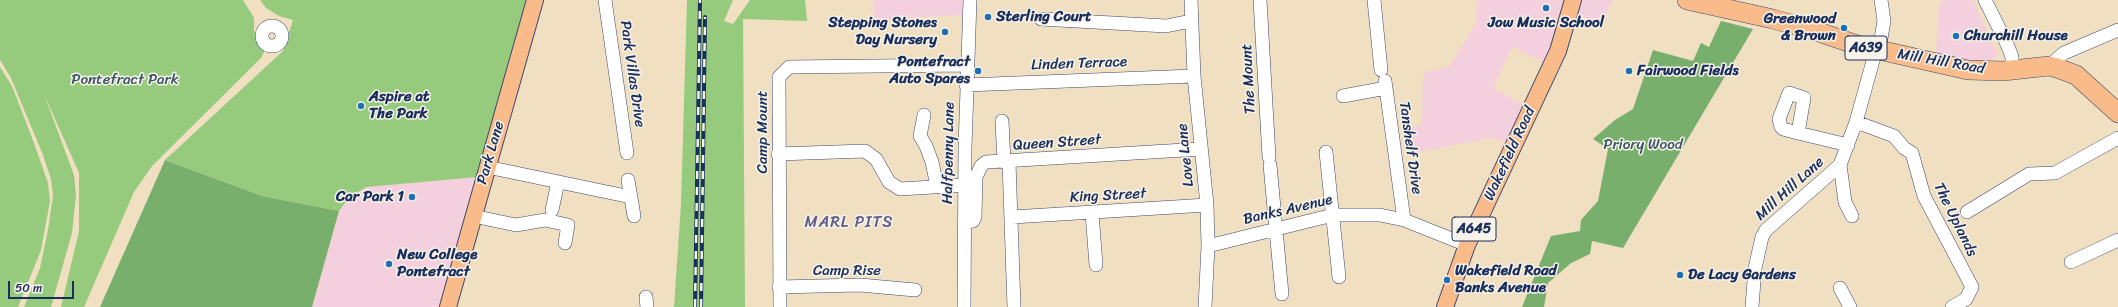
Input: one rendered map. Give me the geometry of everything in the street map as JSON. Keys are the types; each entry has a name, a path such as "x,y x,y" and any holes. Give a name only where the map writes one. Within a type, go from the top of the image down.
{"highway":[{"name":"Mill Hill Road","path":"1687,0 1740,5 1857,45 1968,70 2007,70 2053,67"},
{"name":"A639","path":"2053,67 2076,75 2118,113"}],"main road":[{"name":"Park Lane","path":"448,307 535,0"},
{"name":"Wakefield Road","path":"1445,307 1467,245 1558,51 1573,0"}],"street":[{"name":"Park Villas Drive","path":"605,0 627,153"},
{"name":"Halfpenny Lane","path":"964,307 966,84 970,0"},
{"name":"Love Lane","path":"1191,0 1194,76 1207,205 1208,246 1205,307"},
{"name":"The Mount","path":"1260,0 1269,161 1282,294"},
{"name":"Tanshelf Drive","path":"1374,0 1404,220"},
{"name":"Mill Hill Lane","path":"1752,307 1755,268 1762,236 1766,230 1840,165 1856,122 1878,50 1884,21 1881,0"},
{"path":"1985,0 2012,57 2007,70"},
{"path":"1041,19 1166,26 1192,21"},
{"path":"2053,67 2064,53 2118,30"},
{"name":"Camp Mount","path":"780,307 778,154 779,77 789,67 967,65"},
{"name":"Linden Terrace","path":"966,84 1194,76"},
{"path":"1343,96 1384,80"},
{"path":"924,115 920,136 926,146 932,162 937,186"},
{"path":"1002,121 1012,217 1014,307"},
{"name":"The Uplands","path":"1856,122 1894,136 1904,148 1912,153 1924,196 1972,287 1966,299 1952,307"},
{"path":"1798,133 1848,145"},
{"path":"1967,212 2029,174 2055,173 2118,138"},
{"name":"Queen Street","path":"964,223 973,221 975,217 976,177 980,166 986,162 1006,162 1201,148"},
{"path":"778,154 865,151 876,159 889,182 900,189 965,185"},
{"path":"1326,152 1339,277"},
{"name":"Mill Hill Lane","path":"1840,165 1845,202 1852,216"},
{"path":"487,167 631,197"},
{"path":"628,180 634,216"},
{"path":"552,210 558,182"},
{"name":"King Street","path":"1012,217 1207,205"},
{"path":"1092,213 1096,265"},
{"name":"Banks Avenue","path":"1208,246 1333,215 1380,215 1404,220 1467,245"},
{"path":"474,216 516,225 545,220 568,225 565,243"},
{"path":"2071,262 2118,240"},
{"name":"Camp Rise","path":"779,287 860,285 915,290"},
{"path":"1840,288 1850,307"}],"shaded area":[{"path":"873,0 965,0 965,15 875,19"},
{"path":"1477,0 1565,0 1562,27 1549,65 1512,47 1493,88 1523,105 1508,142 1489,138 1409,154 1405,130 1422,124 1423,73 1450,66 1476,23"},
{"path":"1579,0 1612,0 1603,23 1575,14"},
{"path":"1946,0 1973,0 1997,53 1995,58 1985,64 1936,56 1939,4"},
{"name":"New College Pontefract","path":"478,177 440,307 312,307 339,211 350,196 367,187"}],"green space":[{"name":"Pontefract Park","path":"0,0 243,0 254,18 254,31 265,50 261,58 152,166 134,192 84,307 61,307 79,231 79,173 44,94 74,175 76,195 72,233 51,307 24,307 40,268 53,196 51,179 43,155 11,78 0,60"},
{"name":"Aspire at The Park","path":"260,0 527,0 478,177 367,187 350,196 339,211 262,196 165,160 283,51 293,20 279,16 266,8"},
{"path":"687,0 733,0 724,21 733,24 750,0 805,0 807,21 743,19 745,307 674,307 681,204"},
{"name":"Priory Wood","path":"1721,21 1753,29 1623,248 1592,241 1590,254 1571,263 1548,283 1544,307 1522,307 1551,236 1580,231 1581,220 1598,201 1608,149 1593,139 1615,120 1633,109 1653,50 1693,61 1701,43 1709,47"},
{"path":"0,67 12,86 34,143 48,183 50,201 41,250 18,307 0,307"},
{"path":"165,160 262,196 339,211 312,307 100,307"}],"railway":[{"path":"695,307 700,0"},
{"path":"701,307 705,17"}],"place":[{"name":"Jow Music School","path":"1546,8"},
{"name":"Sterling Court","path":"988,17"},
{"name":"Greenwood & Brown","path":"1844,28"},
{"name":"Stepping Stones Day Nursery","path":"945,32"},
{"name":"Churchill House","path":"1956,36"},
{"name":"Pontefract Auto Spares","path":"978,71"},
{"name":"Fairwood Fields","path":"1629,71"},
{"name":"Aspire at The Park","path":"361,106"},
{"name":"Car Park 1","path":"412,197"},
{"name":"New College Pontefract","path":"389,264"},
{"name":"De Lacy Gardens","path":"1680,275"},
{"name":"Wakefield Road Banks Avenue","path":"1447,280"}],"district":[{"name":"MARL PITS","path":"849,223"}]}
